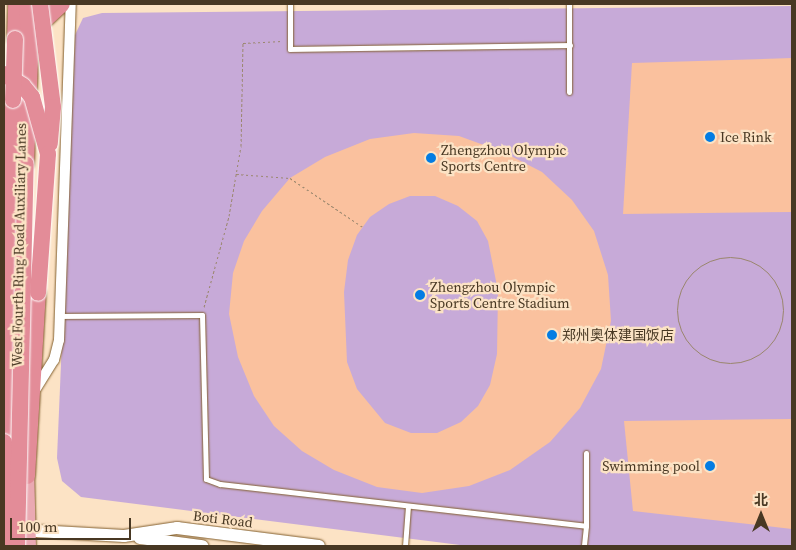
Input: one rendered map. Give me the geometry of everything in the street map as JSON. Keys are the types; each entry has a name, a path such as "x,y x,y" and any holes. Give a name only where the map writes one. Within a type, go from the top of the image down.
{"highway":[{"path":"4,432 16,4"},
{"path":"7,540 26,164 28,34 25,4"},
{"path":"27,476 34,391 38,293 53,108 40,4"},
{"path":"28,34 62,4"},
{"path":"4,74 23,86 32,97 48,154"},
{"path":"4,442 7,540"}],"main road":[{"name":"West Fourth Ring Road Auxiliary Lanes","path":"25,4 15,359 26,440 28,541"}],"street":[{"path":"34,391 54,360 59,316 71,4"},
{"name":"Boti Road","path":"7,540 28,541 124,536 177,528 319,546"},
{"path":"124,536 202,546"}],"lane":[{"path":"290,4 290,49 570,45"},
{"path":"569,4 569,92"},
{"path":"59,316 202,315 206,479 220,484 586,526"},
{"path":"584,546 586,526 586,453"},
{"path":"405,546 408,506"}],"path":[{"path":"202,315 229,216 241,146 243,43 290,41"},
{"path":"236,174 290,178 363,227"},
{"path":"722,258 739,258 756,263 769,274 781,297 782,323 775,338 764,351 740,362 714,361 698,353 686,340 678,324 677,306 681,289 691,274 705,263 722,258"}],"shaded area":[{"name":"Zhengzhou Olympic Sports Centre","path":"792,6 792,546 468,546 81,497 62,481 57,458 75,35 83,18 102,13"}],"building":[{"name":"Ice Rink","path":"792,58 792,212 623,214 632,63"},
{"name":"Zhengzhou Olympic Sports Centre Stadium","path":"414,133 459,136 503,152 542,172 572,200 594,231 608,275 611,321 601,369 580,408 550,442 510,470 469,486 422,493 377,487 334,470 302,451 274,426 254,396 238,357 229,314 233,273 244,241 262,211 290,178 325,157 370,139","holes":["410,196 435,196 458,206 477,221 488,241 498,291 497,354 490,385 478,406 461,422 437,433 411,433 385,423 357,389 347,362 344,292 348,260 357,235 370,217 389,204"]},
{"name":"Swimming pool","path":"792,419 792,529 633,511 624,421"}],"place":[{"name":"Ice Rink","path":"710,137"},
{"name":"Zhengzhou Olympic Sports Centre","path":"431,158"},
{"name":"Zhengzhou Olympic Sports Centre Stadium","path":"420,295"},
{"name":"郑州奥体建国饭店","path":"552,335"},
{"name":"Swimming pool","path":"710,466"}]}
